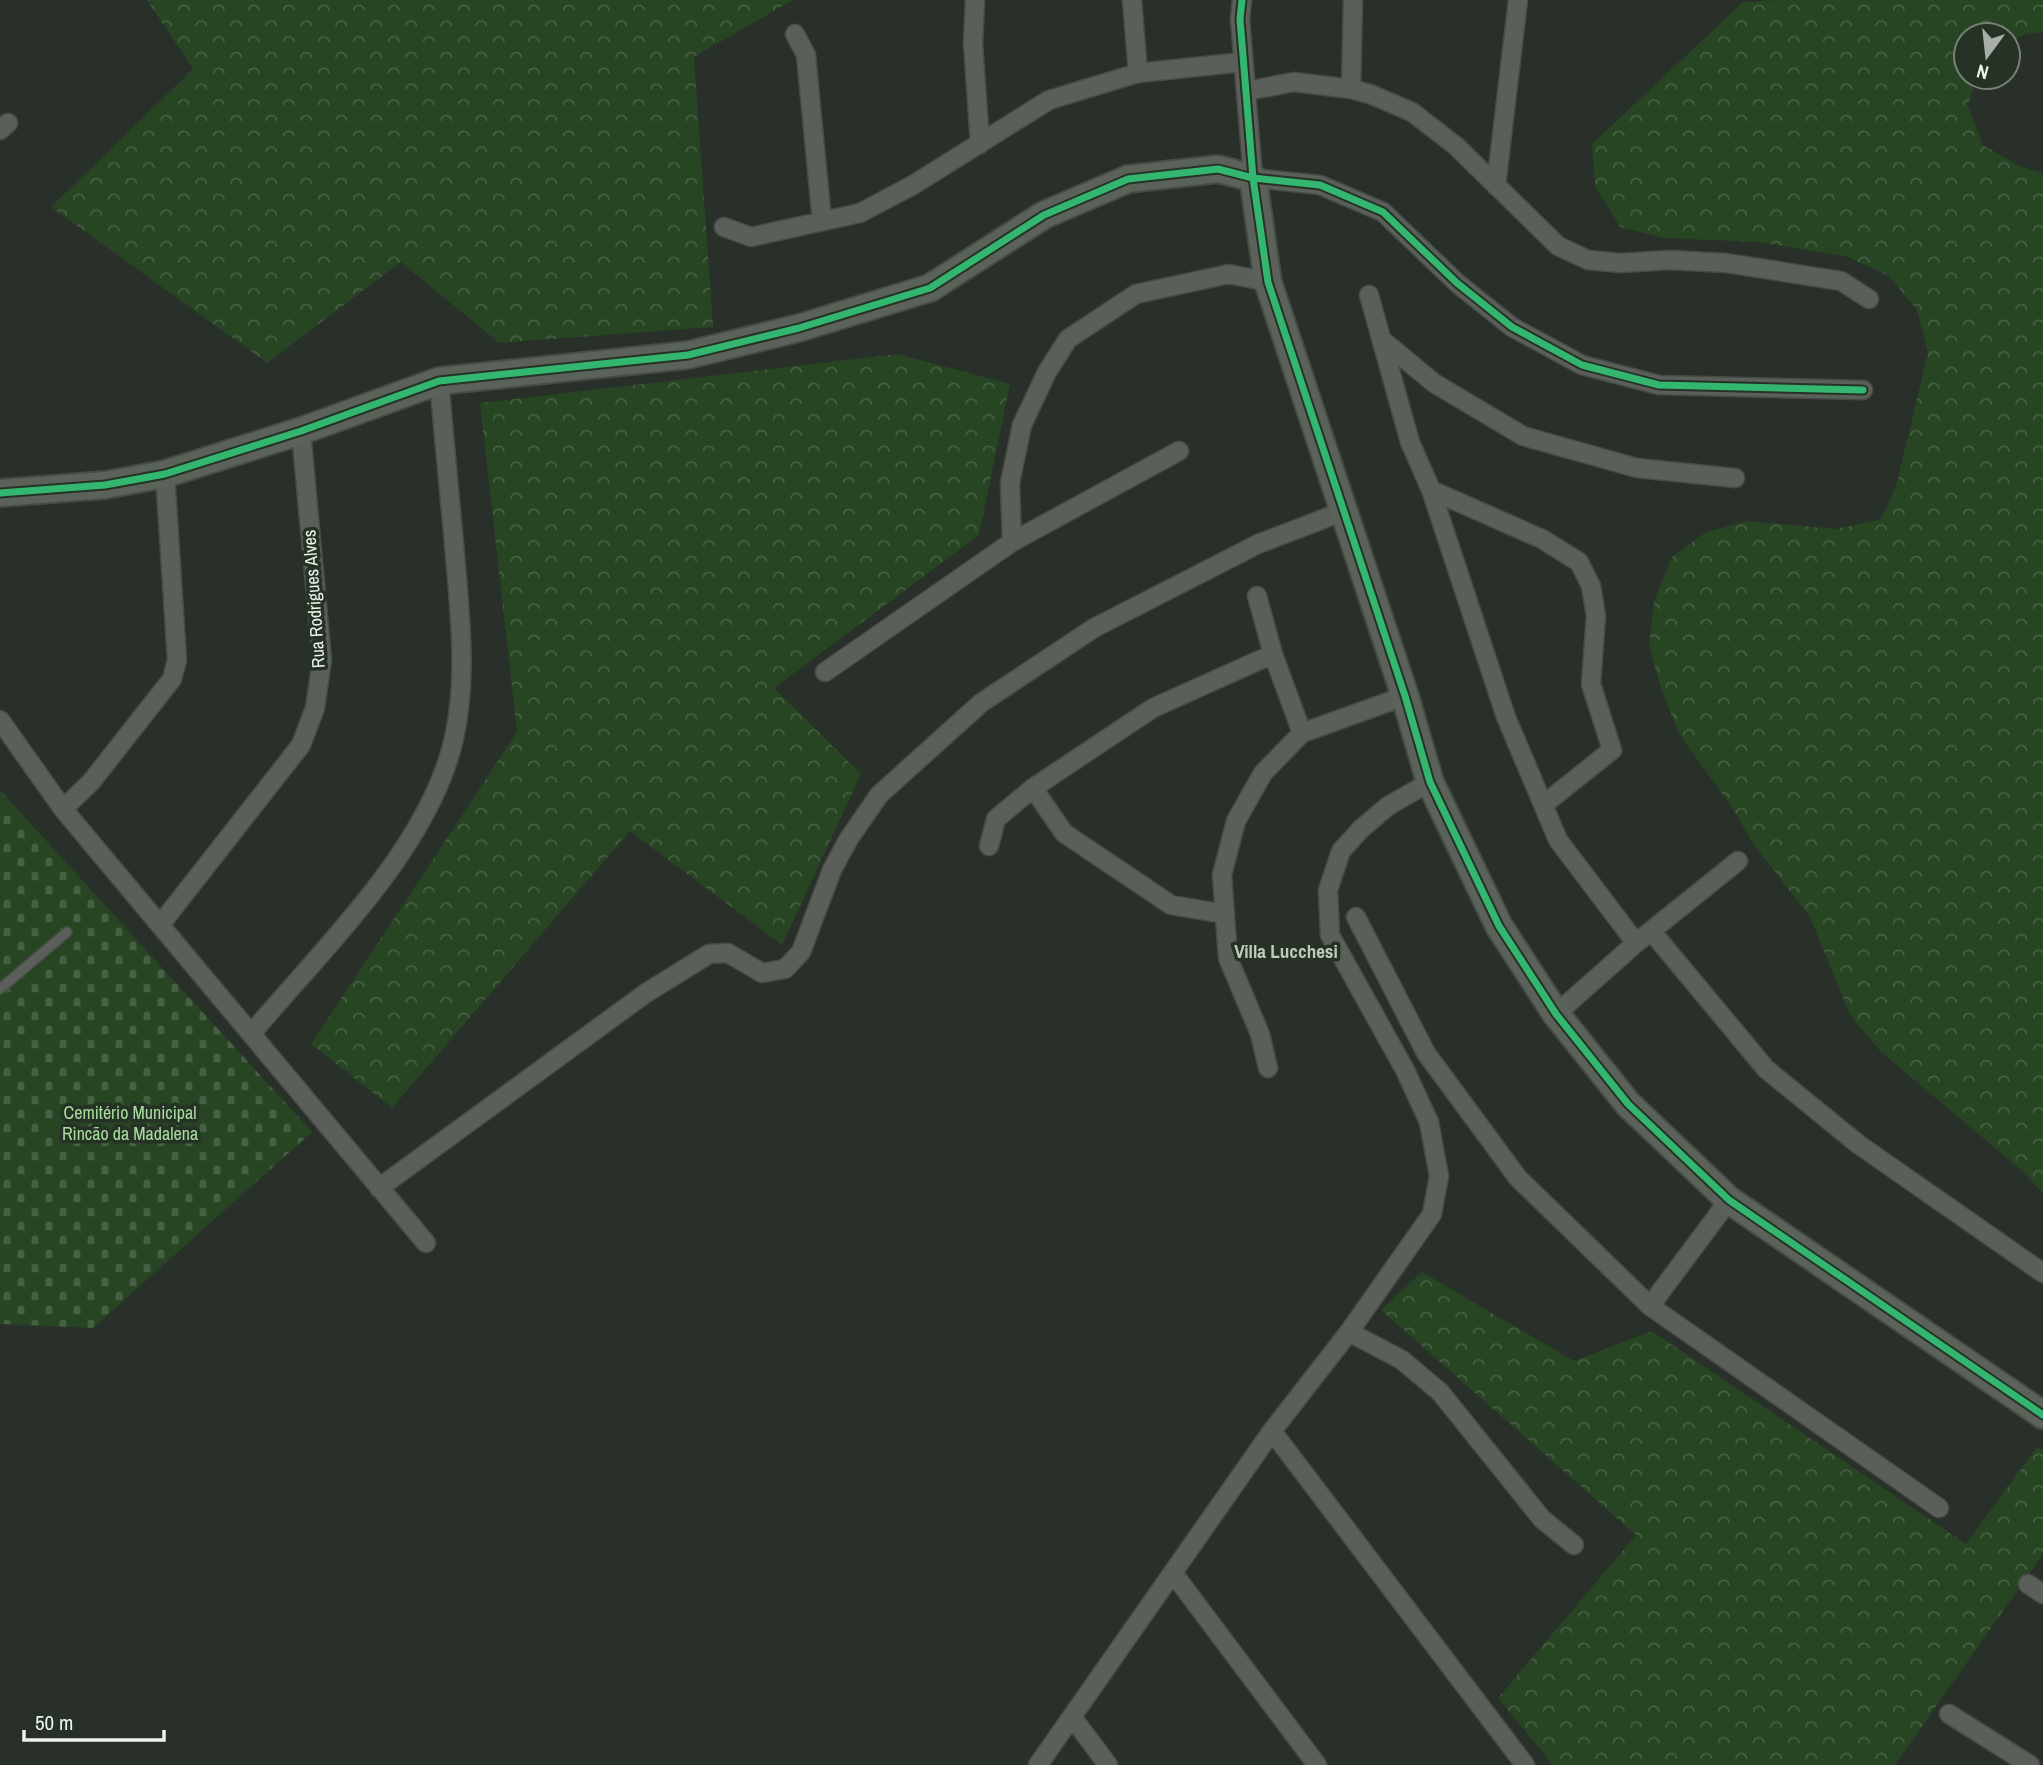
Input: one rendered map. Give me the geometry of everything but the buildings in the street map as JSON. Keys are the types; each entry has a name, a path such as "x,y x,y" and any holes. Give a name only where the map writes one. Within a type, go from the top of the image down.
{"street":[{"path":"975,0 973,43 980,144"},
{"path":"1132,0 1138,73"},
{"path":"1242,0 1240,19 1253,178 1268,282 1405,696 1430,782 1499,926 1556,1014 1628,1104 1729,1200 2043,1415"},
{"path":"1351,89 1353,0"},
{"path":"1496,186 1518,0"},
{"path":"794,34 806,55 822,221"},
{"path":"724,227 751,237 860,212 914,185 1049,100 1138,73 1243,62"},
{"path":"1246,90 1294,82 1351,89 1412,112 1456,146 1558,246 1588,260 1621,263 1670,260 1726,263 1841,281 1869,299"},
{"path":"0,493 105,485 165,474 301,431 439,381 688,355 799,328 930,288 1044,215 1128,179 1218,169 1253,178 1320,184 1383,212 1457,283 1512,327 1582,365 1659,385 1863,390"},
{"path":"1012,542 1010,483 1022,425 1047,372 1068,338 1136,294 1229,274 1268,282"},
{"path":"1369,295 1410,442 1431,490 1506,717 1558,840 1636,943"},
{"path":"1382,340 1434,383 1523,436 1637,468 1735,478"},
{"path":"251,1034 381,880 421,818 448,760 462,681 460,608 439,381"},
{"name":"Rua Rodrigues Alves","path":"160,925 301,745 315,708 322,660 301,431"},
{"path":"825,672 1012,542 1178,451"},
{"path":"63,809 92,782 172,679 177,660 165,474"},
{"path":"1431,490 1542,539 1578,562 1591,586 1596,616 1591,684 1612,750 1543,805"},
{"path":"379,1188 646,993 709,954 728,953 762,973 785,969 801,952 832,870 879,795 981,704 1094,628 1258,544 1344,511"},
{"path":"1257,596 1273,654 1302,733"},
{"path":"989,846 996,819 1033,788 1153,708 1273,654"},
{"path":"1268,1068 1260,1034 1228,958 1222,875 1236,821 1263,773 1302,733 1405,696"},
{"path":"0,720 63,809 426,1243"},
{"path":"1038,1765 1272,1431 1349,1332 1432,1214 1439,1175 1429,1122 1405,1070 1330,935 1328,890 1341,851 1361,829 1388,806 1430,782"},
{"path":"1033,788 1065,833 1171,905 1225,914"},
{"path":"1556,1014 1636,943 1738,861"},
{"path":"1356,917 1426,1053 1518,1178 1650,1306 1939,1508"},
{"path":"1652,932 1766,1069 1858,1144 2043,1273"},
{"path":"1650,1306 1729,1200"},
{"path":"1349,1332 1402,1360 1440,1392 1542,1520 1574,1545"},
{"path":"1272,1431 1525,1765"},
{"path":"1173,1573 1317,1765"},
{"path":"1949,1714 2030,1765"},
{"path":"1072,1717 1108,1765"}],"lane":[{"path":"0,989 67,932"}],"green space":[{"path":"147,0 793,0 694,57 713,327 499,343 401,262 267,363 51,207 193,69"},
{"path":"2043,0 2043,32 2022,36 2022,21 1952,21 1952,91 1973,91 1968,106 1983,145 2019,166 2043,173 2043,1193 2020,1169 1881,1052 1850,1015 1810,917 1754,845 1731,806 1679,734 1662,692 1649,646 1654,601 1672,557 1706,532 1748,521 1836,529 1881,519 1896,486 1928,353 1917,310 1889,276 1848,257 1758,242 1664,238 1620,227 1595,186 1592,144 1743,2"},
{"path":"898,354 1010,384 979,535 774,688 861,774 782,945 630,831 392,1108 311,1044 517,732 480,403"},
{"name":"Cemitério Municipal Rincão da Madalena","path":"0,790 312,1132 93,1328 0,1324"},
{"path":"1422,1272 1574,1361 1652,1331 1966,1544 2037,1447 2043,1451 2043,1554 1895,1765 1553,1765 1498,1698 1636,1535 1381,1310"}],"cycle path":[{"path":"1242,0 1240,19 1253,178 1268,282 1405,696 1430,782 1499,926 1556,1014 1628,1104 1729,1200 2043,1415"},
{"path":"0,493 105,485 165,474 301,431 439,381 688,355 799,328 930,288 1044,215 1128,179 1218,169 1253,178 1320,185 1383,212 1457,283 1512,327 1582,365 1659,385 1863,390"}],"district":[{"name":"Villa Lucchesi","path":"1286,951"}]}
